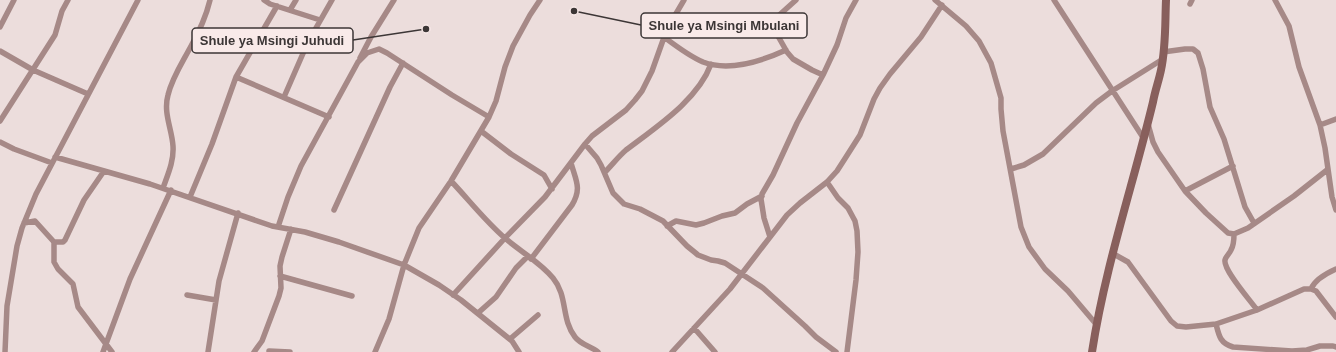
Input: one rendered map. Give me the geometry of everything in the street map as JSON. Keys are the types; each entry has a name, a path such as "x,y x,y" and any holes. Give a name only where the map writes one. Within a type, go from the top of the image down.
{"street":[{"path":"0,27 14,0"},
{"path":"0,121 54,34 62,11 68,0"},
{"path":"4,351 7,306 17,246 24,223 52,162 138,0"},
{"path":"163,188 171,165 173,153 172,136 167,114 167,95 178,70 204,22 210,0"},
{"path":"264,0 277,6 320,20"},
{"path":"290,10 296,0"},
{"path":"284,98 308,42 332,0"},
{"path":"278,227 288,197 301,166 329,117 370,37 394,0"},
{"path":"376,351 389,319 404,265 419,228 452,181 489,117 496,101 505,67 513,46 540,0"},
{"path":"453,295 552,189 584,144 626,110 642,91 652,71 667,29 684,0"},
{"path":"796,0 776,18 773,24 774,29 793,59 823,75"},
{"path":"770,237 764,218 762,196 797,123 823,75 837,45 846,18 856,0"},
{"path":"935,0 966,26 979,41 991,63 1001,98 1003,125 1021,227 1029,247 1045,269 1068,291 1096,324"},
{"path":"1054,0 1144,139"},
{"path":"1092,352 1096,324 1112,253 1144,139 1163,56 1166,0"},
{"path":"1276,1 1289,26 1299,67 1320,125 1332,197 1336,208"},
{"path":"672,352 730,289 790,212 827,182 840,166 860,135 874,99 880,88 921,37 942,5"},
{"path":"190,197 212,144 236,77 277,6"},
{"path":"664,37 688,54 704,62 727,66 760,61 786,50"},
{"path":"1011,169 1024,165 1043,154 1096,104 1112,91 1163,56 1186,49 1192,49 1198,53 1203,69 1210,107 1224,139 1245,207 1254,223"},
{"path":"358,62 367,53 379,50 489,117"},
{"path":"0,51 33,70 88,94"},
{"path":"334,210 402,63"},
{"path":"605,172 625,151 668,117 699,87 711,64"},
{"path":"236,77 329,117"},
{"path":"1320,125 1336,120"},
{"path":"1148,123 1153,142 1158,152 1186,191 1228,233 1234,234 1244,231 1294,196 1327,170"},
{"path":"481,131 510,154 544,175 552,189"},
{"path":"0,142 14,149 52,162"},
{"path":"584,144 597,158 605,172 613,193 624,204 640,209 656,217 698,255 725,263 763,288 792,313 816,337 836,352"},
{"path":"55,157 171,190 278,227 305,232 339,242 404,265 439,285 478,313 510,339 519,352"},
{"path":"478,313 496,296 516,268 529,258 572,206 578,191 570,164"},
{"path":"1186,191 1233,166"},
{"path":"54,242 65,240 84,200 104,171"},
{"path":"452,181 505,238 541,266 557,284 562,294 566,321 574,336 598,352"},
{"path":"827,182 838,198 848,208 855,221 857,231 858,252 856,280 847,352"},
{"path":"103,352 130,279 171,190"},
{"path":"667,226 676,221 696,225 704,224 722,216 735,213 747,204 762,196"},
{"path":"208,352 219,281 238,213"},
{"path":"24,223 35,221 54,242 54,258 56,265 74,284 78,307 112,352"},
{"path":"254,352 262,341 279,296 281,288 280,266 291,229"},
{"path":"1234,234 1231,250 1225,260 1225,264 1236,284 1257,310"},
{"path":"1112,253 1128,262 1171,321 1177,326 1186,327 1216,324 1257,310 1304,289 1312,289 1316,291 1336,317"},
{"path":"1312,289 1317,281 1336,269"},
{"path":"280,276 352,296"},
{"path":"187,295 216,300"},
{"path":"510,339 538,315"},
{"path":"1216,324 1223,342 1233,347 1295,351 1307,350 1326,345 1336,347"},
{"path":"694,328 715,352"},
{"path":"262,341 269,351 290,352"}],"place":[{"name":"Shule ya Msingi Mbulani","path":"574,11"},
{"name":"Shule ya Msingi Juhudi","path":"426,29"}]}
